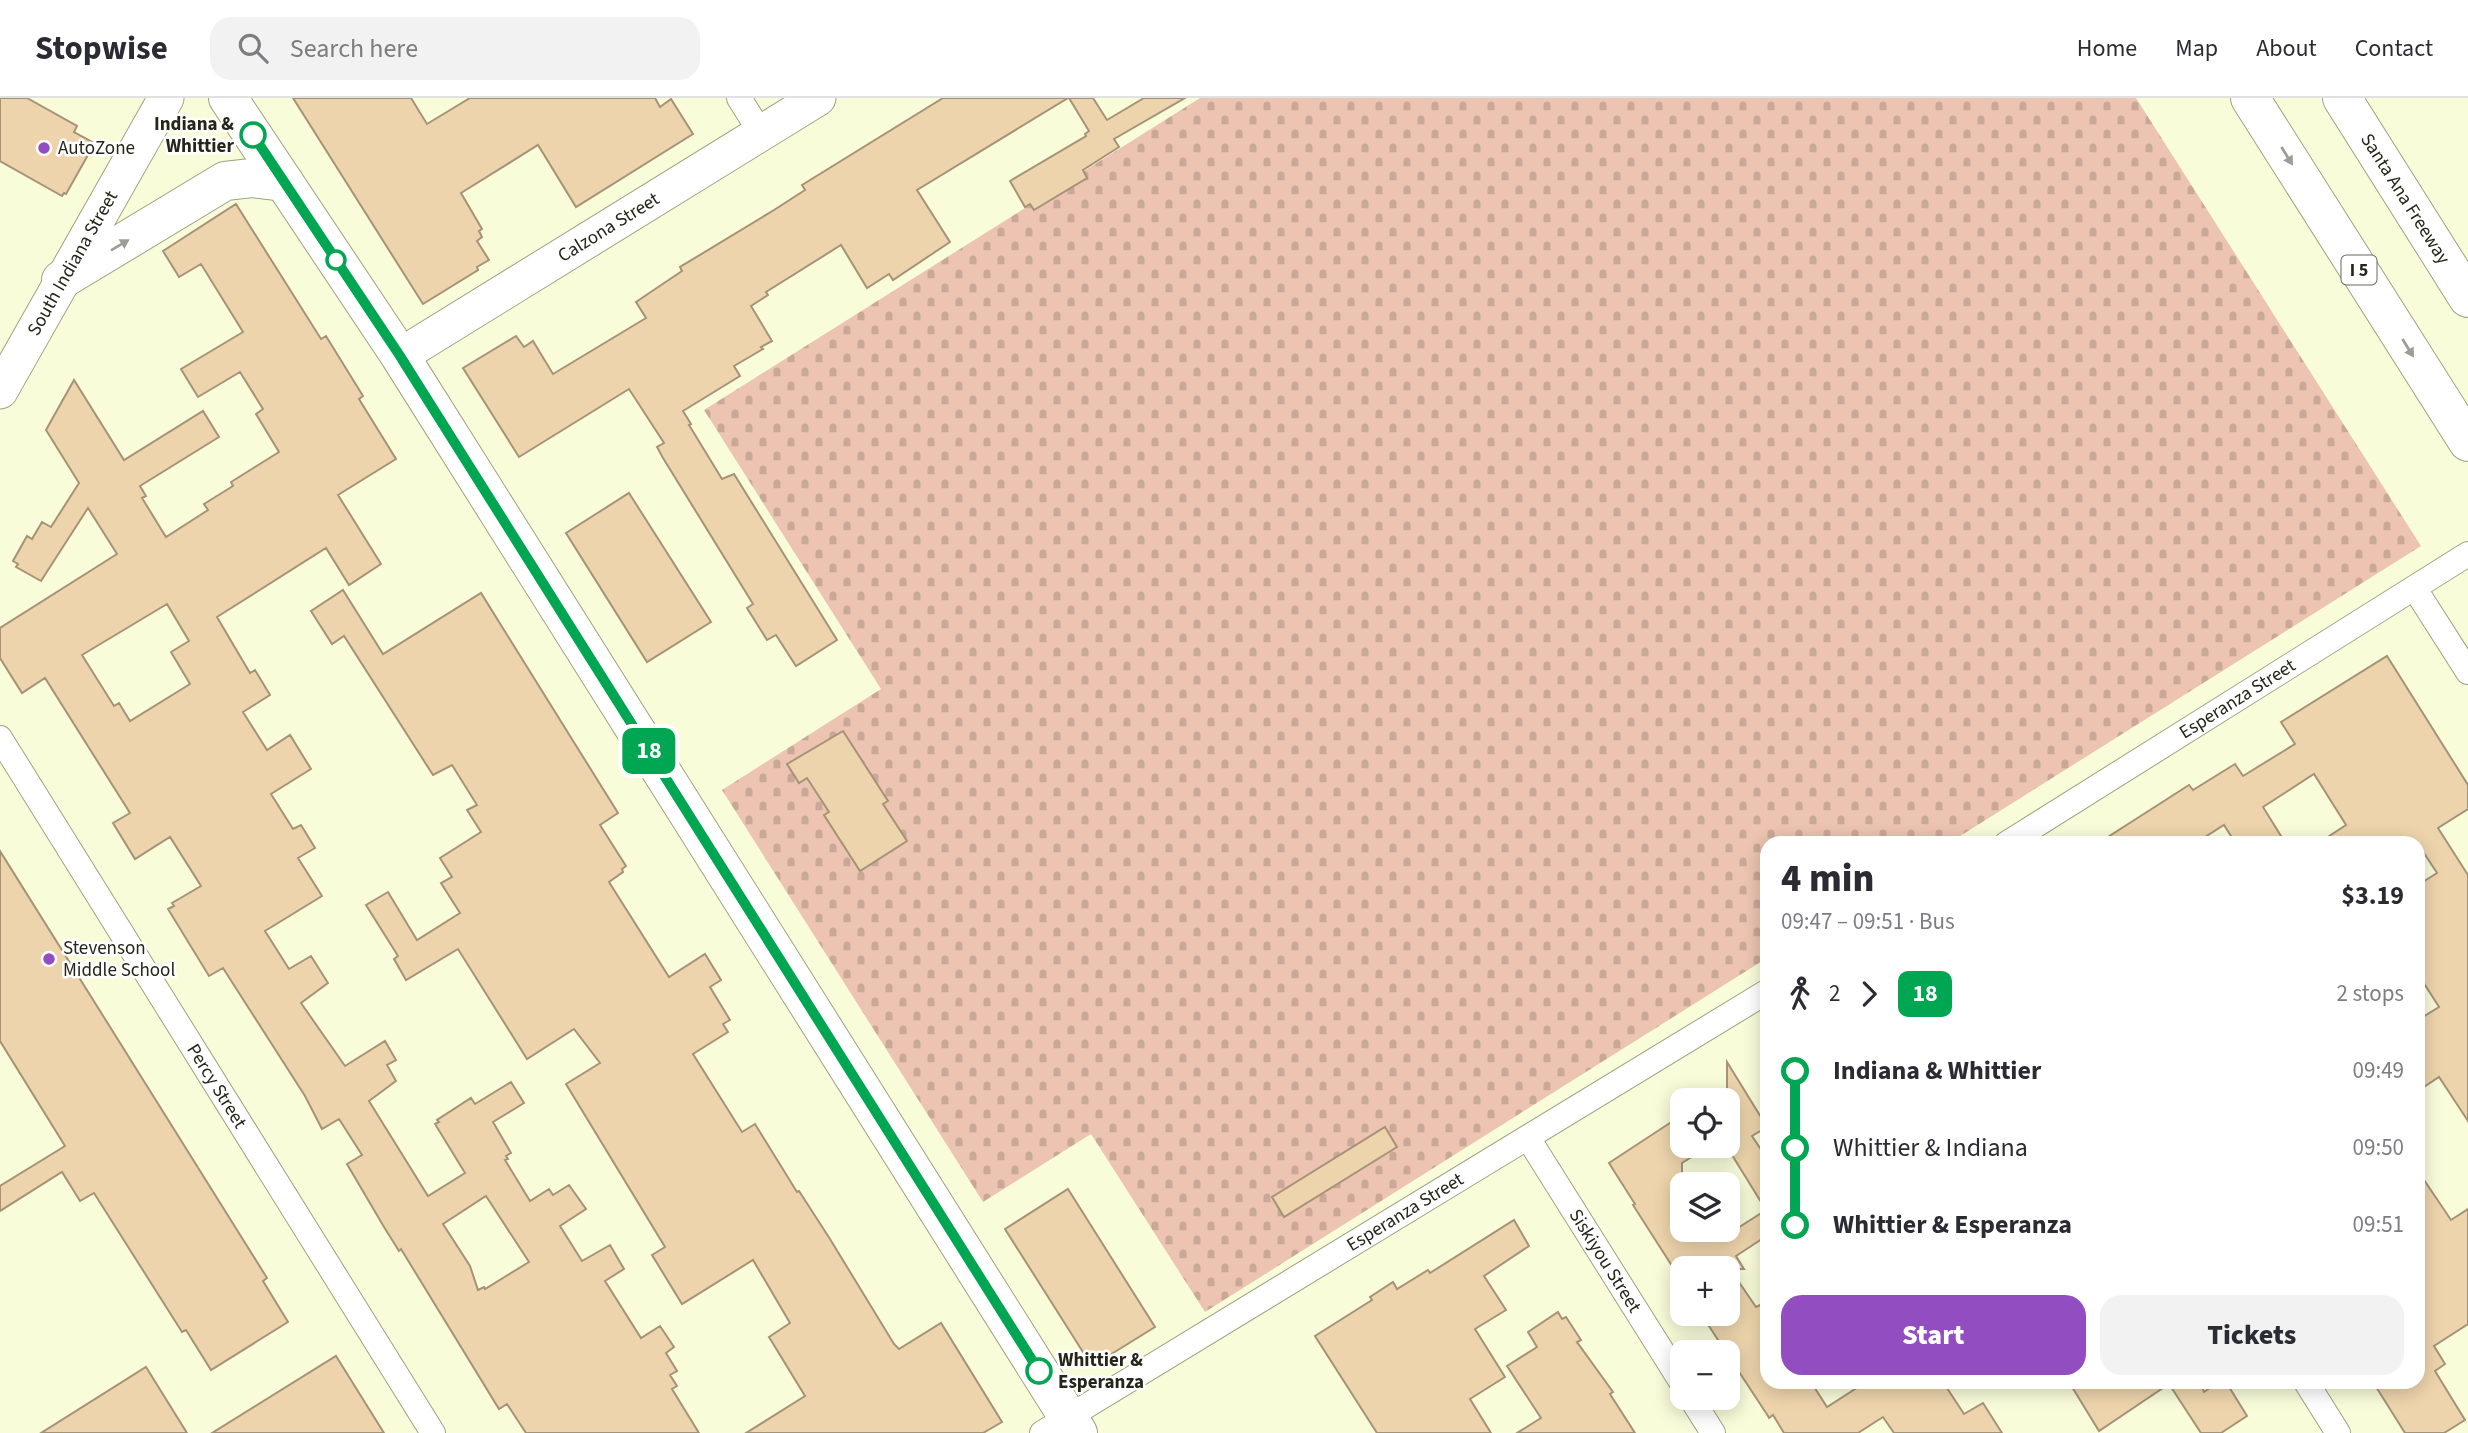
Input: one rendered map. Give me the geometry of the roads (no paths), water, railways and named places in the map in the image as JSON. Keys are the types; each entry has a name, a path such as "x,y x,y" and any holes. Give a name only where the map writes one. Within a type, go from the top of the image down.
{"main road":[{"path":"228,98 400,356 1063,1428"},
{"name":"I 5","path":"2250,98 2468,442"},
{"name":"Santa Ana Freeway","path":"2342,98 2468,298"},
{"path":"61,280 225,181 253,178 284,182"}],"street":[{"name":"South Indiana Street","path":"0,391 166,98"},
{"path":"739,98 761,133"},
{"name":"Calzona Street","path":"400,356 818,98"},
{"name":"Esperanza Street","path":"2020,836 2461,558"},
{"path":"2415,589 2468,672"},
{"name":"Percy Street","path":"0,738 433,1433"},
{"name":"Esperanza Street","path":"1063,1428 1760,996"},
{"name":"Siskiyou Street","path":"1528,1139 1670,1364"},
{"path":"2310,1389 2338,1433"},
{"path":"1699,1410 1713,1433"}],"place":[{"name":"Indiana & Whittier","path":"253,135"},
{"name":"AutoZone","path":"44,148"},
{"name":"Stevenson Middle School","path":"49,959"},
{"name":"Whittier & Esperanza","path":"1039,1371"}]}
